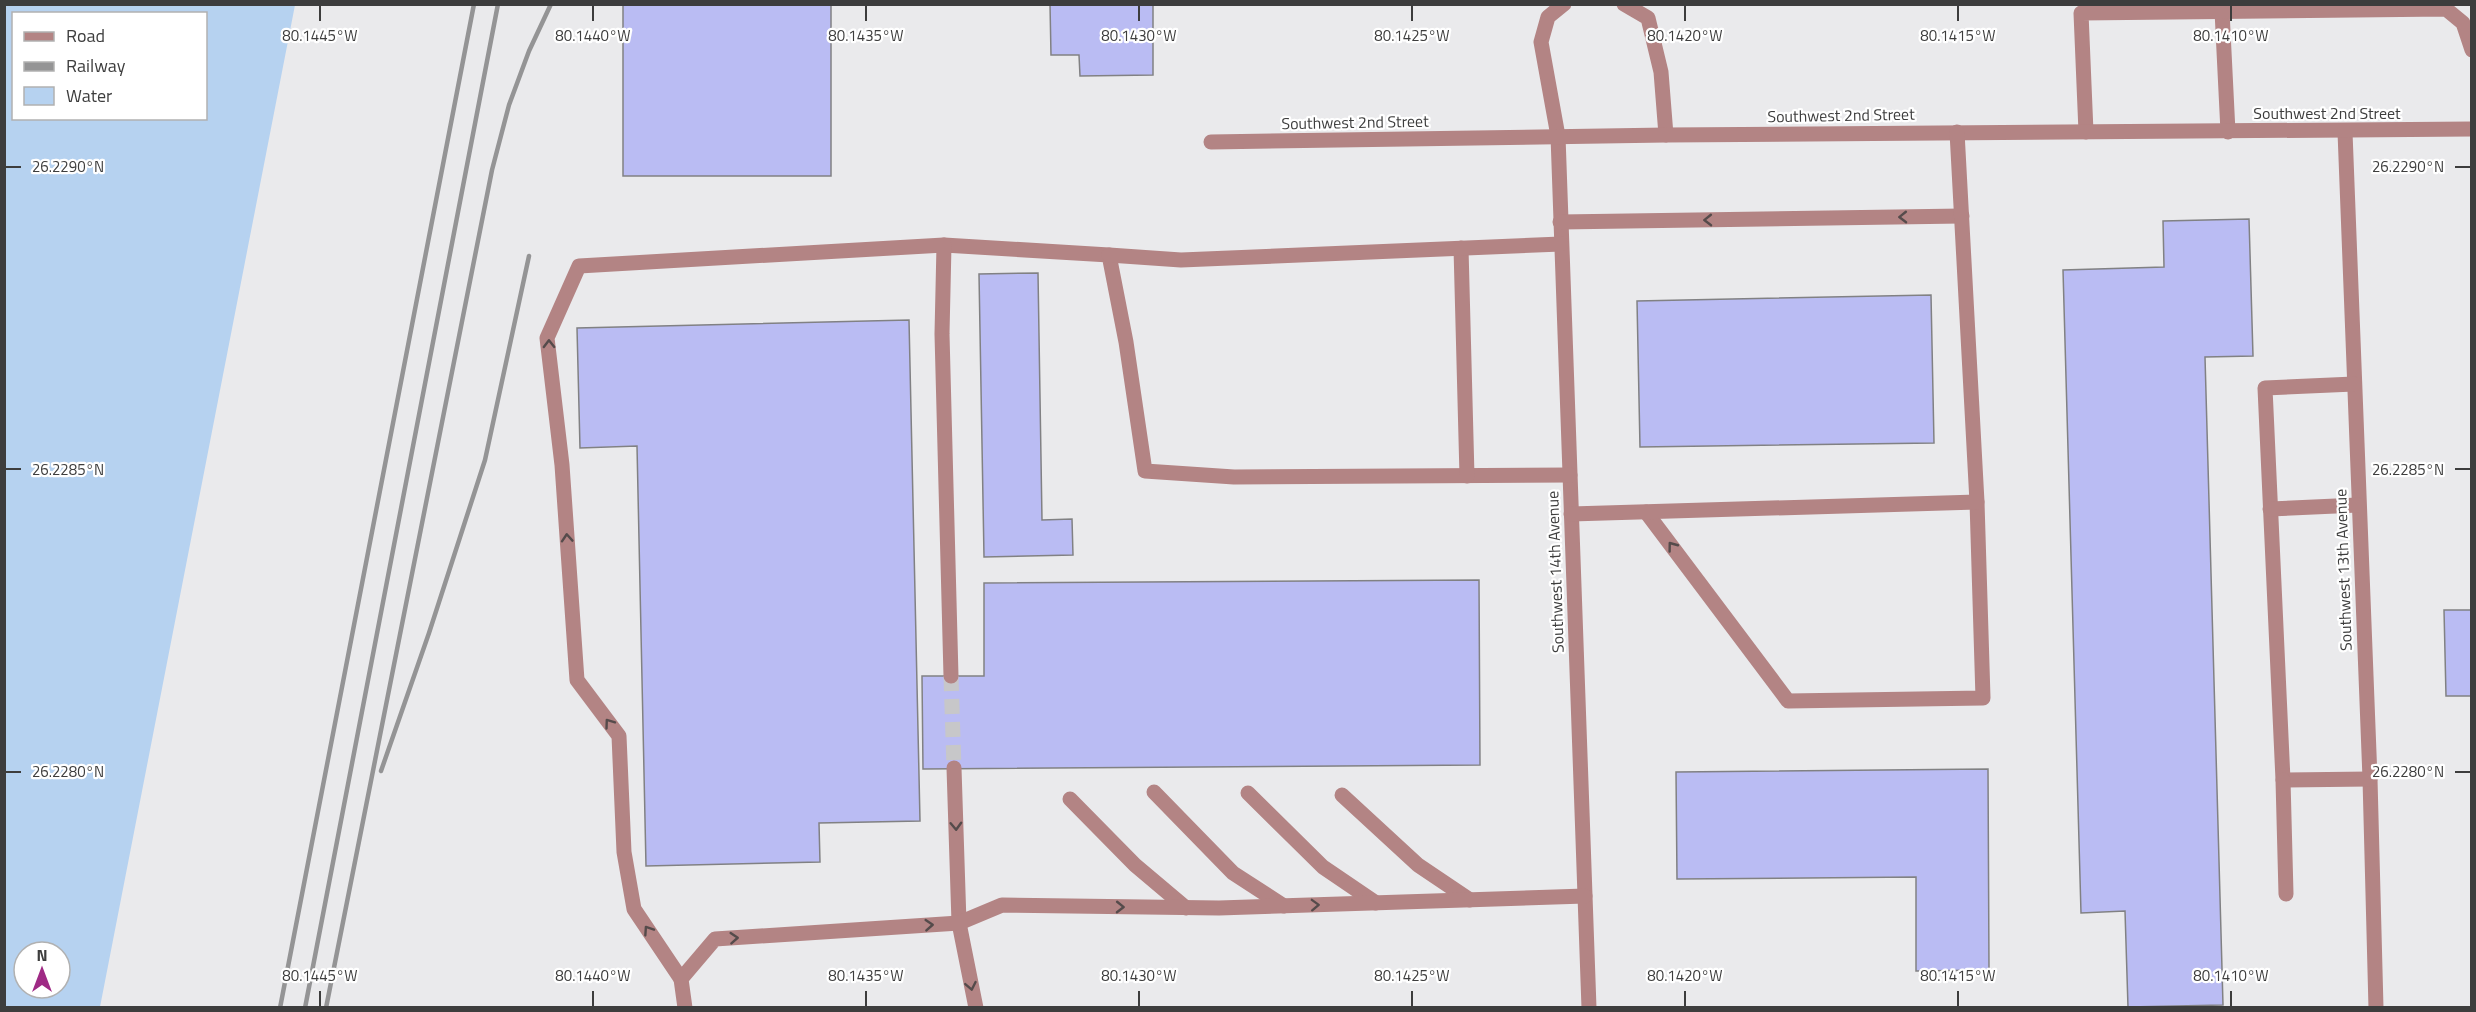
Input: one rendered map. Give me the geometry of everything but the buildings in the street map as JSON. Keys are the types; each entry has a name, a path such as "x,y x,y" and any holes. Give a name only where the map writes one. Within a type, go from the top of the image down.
{"street":[{"name":"Southwest 14th Avenue","path":"1564,4 1548,16 1541,42 1558,136 1589,1008"},
{"path":"1624,4 1648,18 1661,72 1666,135"},
{"path":"2086,132 2081,13 2446,9 2463,23 2472,50"},
{"path":"2222,11 2228,132"},
{"name":"Southwest 2nd Street","path":"1211,142 1558,136 1957,132 2345,132 2472,129"},
{"path":"1646,512 1788,701 1983,698 1977,502 1957,132"},
{"name":"Southwest 13th Avenue","path":"2345,132 2370,779 2370,848 2376,1008"},
{"path":"1560,222 1962,216"},
{"path":"685,1008 681,979 634,909 624,852 619,736 577,680 562,465 547,338 579,266 944,245 1181,260 1561,244"},
{"path":"944,245 942,334 951,676"},
{"path":"1461,248 1467,476"},
{"path":"1109,255 1126,342 1145,471 1234,477 1570,476"},
{"path":"2286,894 2265,388 2354,384"},
{"path":"1571,514 1977,502"},
{"path":"2270,509 2358,505"},
{"path":"954,768 959,923 976,1008"},
{"path":"2283,780 2370,779"},
{"path":"1154,792 1233,873 1284,906"},
{"path":"1248,793 1323,867 1376,903"},
{"path":"1342,795 1418,865 1470,900"},
{"path":"1070,799 1136,865 1186,908"},
{"path":"681,979 715,939 959,923 1002,905 1186,908 1585,896"}],"water":[{"path":"5,4 295,5 100,1007 5,1007"}],"tunnel":[{"path":"951,676 954,768"}],"railway":[{"path":"280,1008 474,4"},
{"path":"305,1008 498,4"},
{"path":"326,1008 492,170 509,105 529,51 551,4"},
{"path":"381,771 485,460 529,256"}]}
